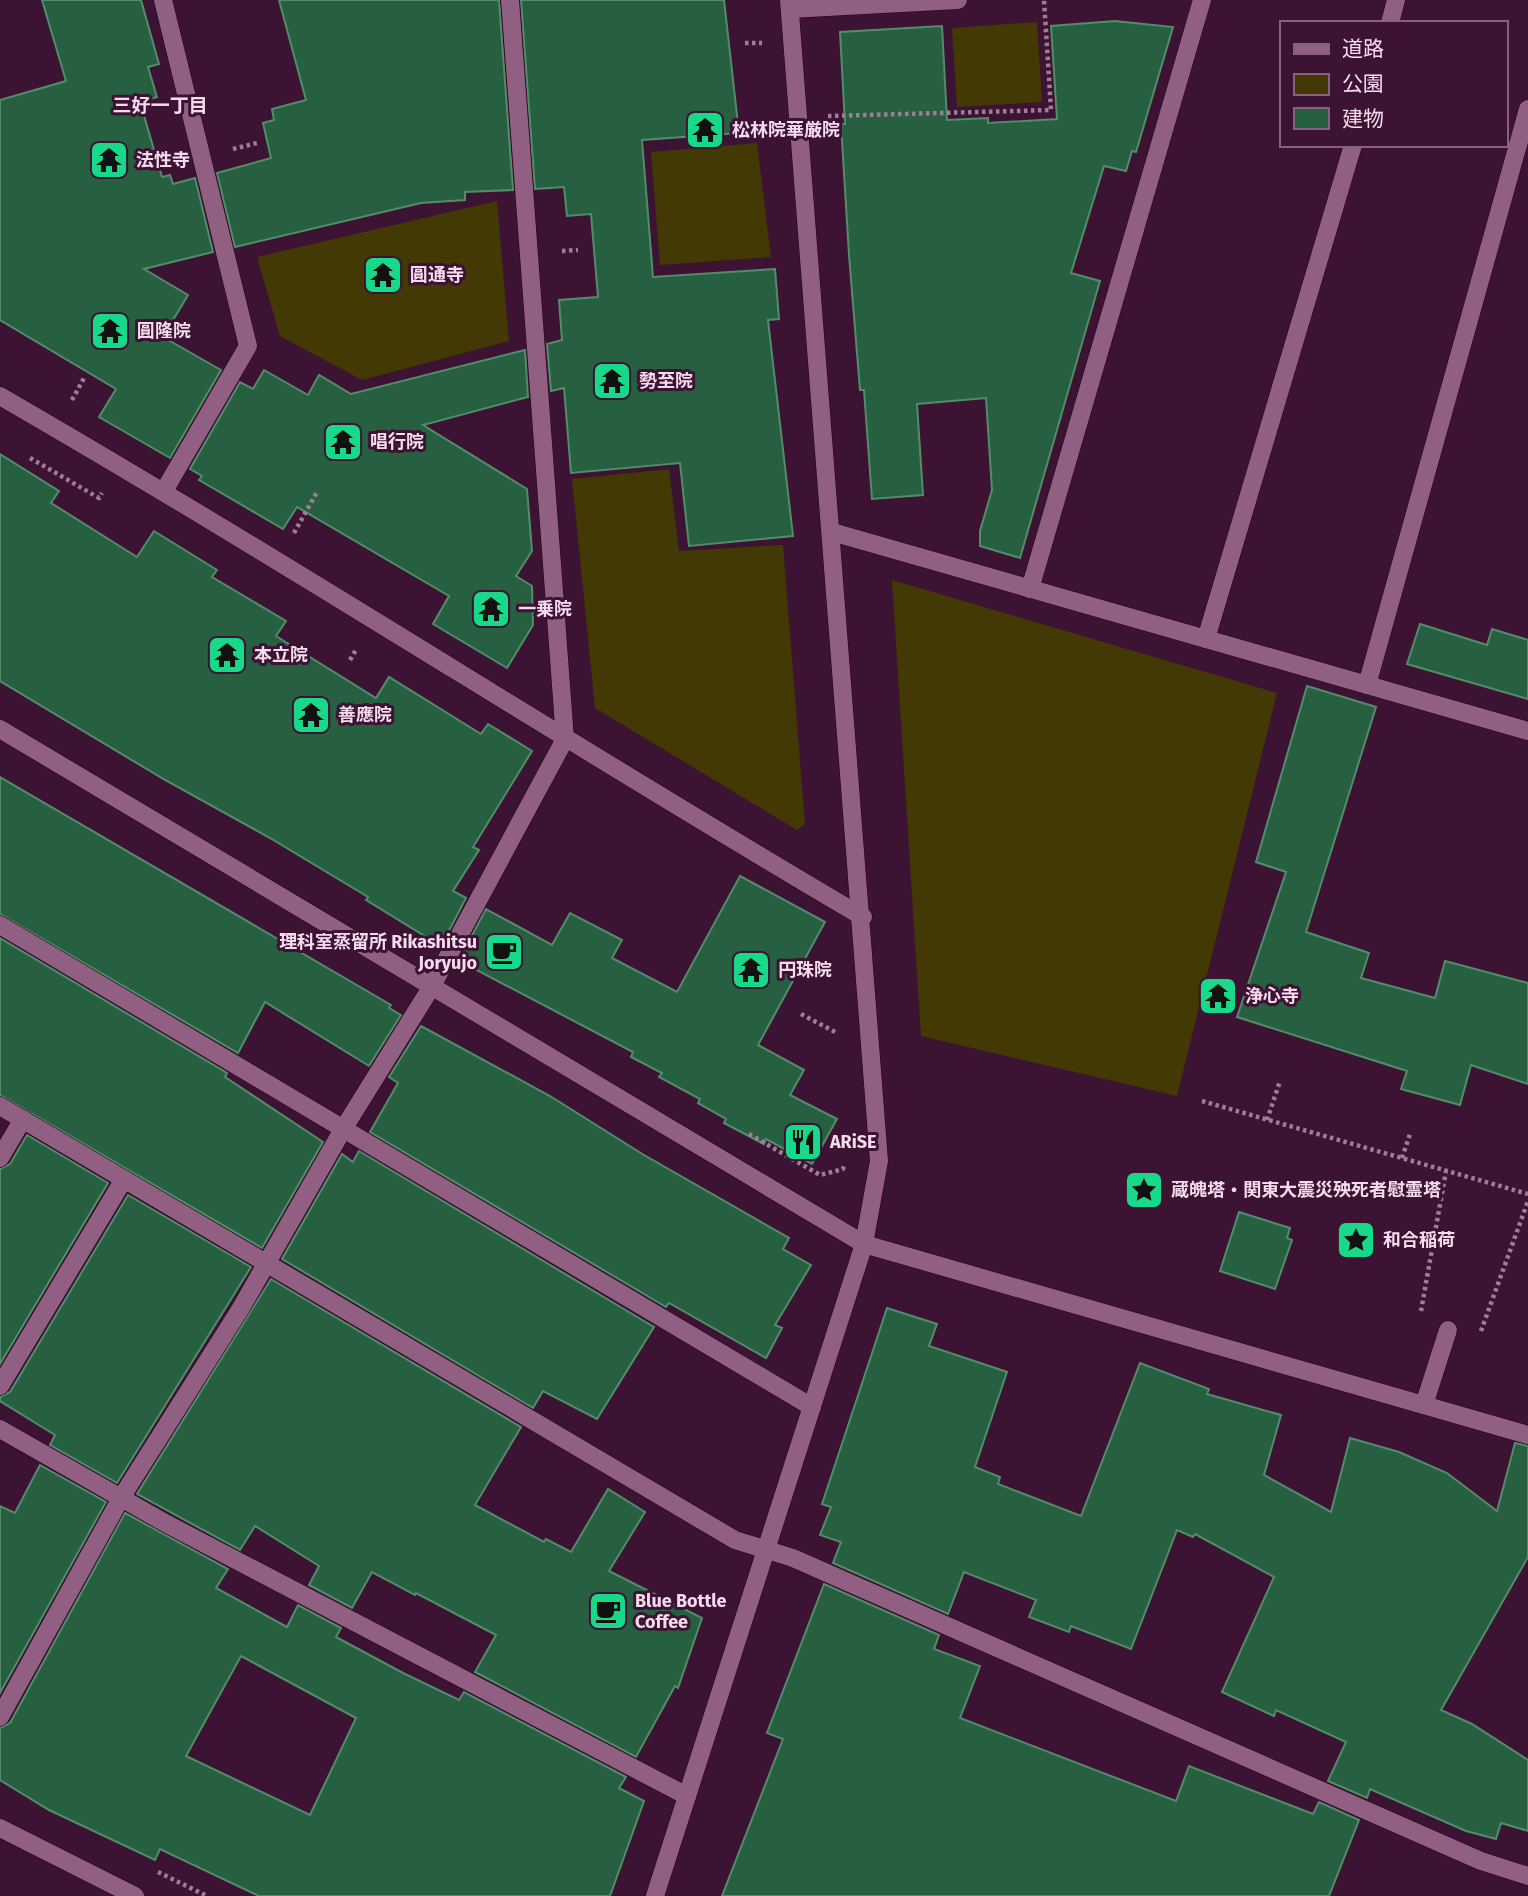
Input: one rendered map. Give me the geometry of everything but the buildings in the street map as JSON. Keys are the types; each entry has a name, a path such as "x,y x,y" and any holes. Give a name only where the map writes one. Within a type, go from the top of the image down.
{"street":[{"path":"163,0 248,346 164,491"},
{"path":"0,1717 121,1498 266,1265 342,1131 432,986 565,739 510,0"},
{"path":"655,1896 864,1244 879,1161 863,917 790,4 958,0"},
{"path":"1030,589 1202,0"},
{"path":"1391,21 1396,0"},
{"path":"1367,685 1528,109"},
{"path":"1206,639 1352,147"},
{"path":"0,396 164,491 565,739 863,917"},
{"path":"832,533 1528,731"},
{"path":"0,729 864,1244 1528,1435"},
{"path":"0,925 342,1131 811,1407"},
{"path":"0,1106 736,1540 793,1558 1480,1861 1528,1876"},
{"path":"0,1158 23,1119"},
{"path":"0,1386 124,1179"},
{"path":"1424,1405 1448,1330"},
{"path":"0,1429 121,1498 687,1796"},
{"path":"0,1828 135,1896"}],"path":[{"path":"799,117 1051,110 1044,0"},
{"path":"762,32 764,57"},
{"path":"745,43 763,43"},
{"path":"278,561 317,492"},
{"path":"802,1014 841,1035 840,1022"},
{"path":"1267,1120 1280,1081"},
{"path":"1202,1101 1528,1194"},
{"path":"737,1127 820,1175 843,1169 846,1159"},
{"path":"1402,1158 1410,1133"},
{"path":"1446,1171 1419,1322 1478,1338 1528,1201"}],"green space":[{"path":"1037,22 1042,102 957,107 952,28"},
{"path":"757,143 771,257 660,265 651,152"},
{"path":"497,201 509,341 362,380 280,336 257,257"},
{"name":"勢至院","path":"669,469 679,551 783,545 805,824 797,830 595,708 572,479"},
{"path":"892,580 1277,693 1177,1096 921,1036"}],"place":[{"name":"松林院華厳院","path":"705,130"},
{"name":"法性寺","path":"109,160"},
{"name":"圓通寺","path":"383,275"},
{"name":"圓隆院","path":"110,331"},
{"name":"勢至院","path":"612,381"},
{"name":"唱行院","path":"343,442"},
{"name":"一乗院","path":"491,609"},
{"name":"本立院","path":"227,655"},
{"name":"善應院","path":"311,715"},
{"name":"理科室蒸留所 Rikashitsu Joryujo","path":"504,952"},
{"name":"円珠院","path":"751,970"},
{"name":"浄心寺","path":"1218,996"},
{"name":"ARiSE","path":"803,1142"},
{"name":"蔵魄塔・関東大震災殃死者慰霊塔","path":"1144,1190"},
{"name":"和合稲荷","path":"1356,1240"},
{"name":"Blue Bottle Coffee","path":"608,1611"}],"district":[{"name":"三好一丁目","path":"160,105"}]}
